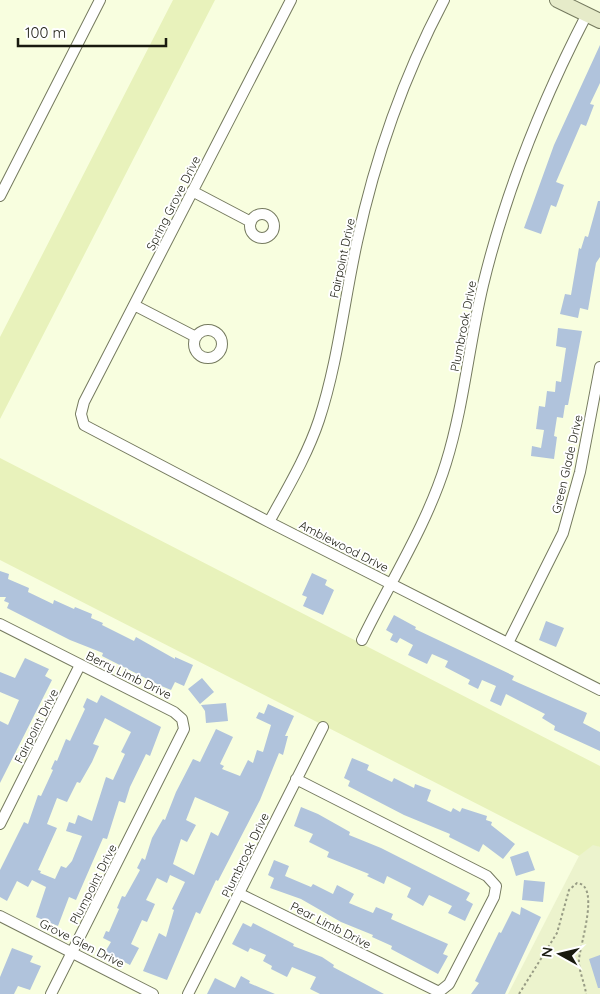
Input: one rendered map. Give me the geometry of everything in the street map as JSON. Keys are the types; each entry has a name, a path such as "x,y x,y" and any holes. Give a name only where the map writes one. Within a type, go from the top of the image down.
{"street":[{"path":"0,196 100,0"},
{"name":"Spring Grove Drive","path":"82,419 84,402 291,0"},
{"name":"Fairpoint Drive","path":"269,522 302,460 318,421 331,374 357,242 375,172 404,87 444,0"},
{"path":"557,0 600,21"},
{"name":"Plumbrook Drive","path":"362,640 433,498 446,463 456,425 483,287 499,225 518,166 557,75 587,14"},
{"path":"192,192 251,222"},
{"path":"134,305 196,337"},
{"name":"Green Glade Drive","path":"508,643 563,533 580,472 600,367"},
{"name":"Amblewood Drive","path":"82,419 84,425 94,432 600,690"},
{"name":"Berry Limb Drive","path":"0,624 174,712 182,719 184,728 180,740 158,784"},
{"name":"Fairpoint Drive","path":"0,824 80,665"},
{"name":"Plumbrook Drive","path":"188,994 323,727"},
{"name":"Pear Limb Drive","path":"240,894 411,980 439,992 449,984 494,897 496,886 487,876 296,779"},
{"name":"Plumpoint Drive","path":"51,994 158,784"},
{"name":"Grove Glen Drive","path":"0,916 153,994"}],"path":[{"path":"519,994 557,933 569,890 577,883 587,885"},
{"path":"586,994 579,958 590,928"}],"shaded area":[{"path":"173,0 215,0 0,419 0,337"},
{"path":"0,458 600,766 600,847 593,845 579,856 0,560"},
{"path":"593,844 600,847 600,994 508,994 579,856"}],"building":[{"path":"600,45 600,83 590,104 594,105 586,126 581,124 556,182 564,185 556,207 551,205 541,234 524,228 554,145"},
{"path":"598,201 600,201 600,257 596,263 588,310 580,308 578,318 560,314 565,294 571,295 579,248 581,249 585,236 588,237"},
{"path":"558,328 582,331 568,405 565,405 563,418 557,417 554,436 557,437 554,459 531,456 532,446 541,448 544,430 536,429 539,406 545,407 547,391 555,392 556,381 561,382 566,348 556,346"},
{"path":"0,571 9,574 8,579 29,588 28,592 53,604 54,600 74,609 75,607 92,614 91,618 103,623 102,625 134,641 136,637 175,659 175,657 193,665 184,686 175,682 171,690 159,685 102,656 103,653 70,640 7,608 9,603 4,601 6,597 0,597"},
{"path":"312,573 327,580 325,585 334,590 323,615 303,606 307,597 302,595"},
{"path":"394,615 416,627 415,629 514,676 512,680 587,713 583,723 600,732 600,751 554,730 555,726 542,718 545,714 506,694 501,706 490,701 496,686 482,680 478,689 468,684 470,680 445,667 448,661 432,654 427,664 408,655 413,645 400,638 397,643 390,640 393,634 386,630"},
{"path":"546,621 564,628 556,647 539,640"},
{"path":"25,658 49,669 45,676 52,680 0,783 0,721 8,725 19,700 0,692 0,672 15,678"},
{"path":"202,678 214,692 200,704 188,689"},
{"path":"101,695 161,727 150,756 146,754 130,787 125,803 119,801 107,839 103,838 76,900 69,897 58,926 36,917 46,887 32,880 28,887 17,881 7,901 0,897 0,870 24,822 28,824 38,795 41,796 53,770 51,769 55,760 57,761 66,739 70,741 85,709 83,707 87,698 97,703","holes":["105,718 131,732 121,752 125,754 113,780 106,777 92,821 78,815 75,824 69,822 66,831 82,836 72,861 66,868 61,866 55,879 40,873 41,871 38,870 57,828 47,824 57,798 67,802 77,782 80,783 99,746 93,744"]},
{"path":"226,703 228,721 206,723 205,711 201,705"},
{"path":"268,704 294,716 285,736 288,736 283,755 279,753 260,800 218,881 216,880 200,914 196,912 167,980 143,971 159,933 166,937 174,910 172,909 185,882 170,875 167,883 157,878 146,900 155,904 147,922 142,920 131,944 139,948 130,965 105,952 111,942 103,938 106,931 109,932 119,909 117,908 122,896 125,897 140,870 137,868 142,858 145,860 152,838 163,819 165,820 176,792 193,759 200,762 216,729 233,737 220,764 224,766 222,769 240,776 248,760 253,763 257,750 263,752 271,725 256,718 259,712 264,714","holes":["195,797 229,812 218,836 211,832 194,875 173,864 181,839 187,842 196,825 186,820"]},
{"path":"352,758 369,765 367,770 392,782 394,778 414,788 415,784 431,790 427,801 451,812 453,808 460,812 462,808 487,816 486,820 492,822 491,825 515,844 503,859 483,844 479,852 449,837 450,834 404,815 348,786 350,781 344,778"},
{"path":"301,807 350,832 349,835 381,848 470,893 466,900 473,904 465,921 448,913 452,906 429,895 423,906 407,897 411,888 387,876 384,884 367,876 369,874 327,857 329,852 309,842 313,834 294,826"},
{"path":"528,851 535,870 516,876 510,857"},
{"path":"274,860 289,866 285,876 311,887 313,884 333,894 337,885 354,894 349,903 373,913 376,907 393,914 391,919 448,944 443,954 448,956 438,974 391,949 392,946 372,937 373,935 341,922 301,899 270,888 274,878 268,875"},
{"path":"524,880 545,882 543,902 522,900"},
{"path":"521,907 541,917 505,994 471,994 479,983 475,981 499,932 501,933 512,911 520,915"},
{"path":"243,923 251,927 253,923 294,944 293,946 322,957 334,965 333,967 384,994 320,994 310,989 316,977 292,967 287,977 271,969 272,966 263,961 266,955 250,948 248,952 232,944"},
{"path":"12,948 33,956 30,962 41,966 30,990 18,986 14,994 0,994 0,977"},
{"path":"600,955 600,988 598,988 589,959"},
{"path":"241,976 250,981 249,983 275,994 207,994 215,978 235,988"}]}
